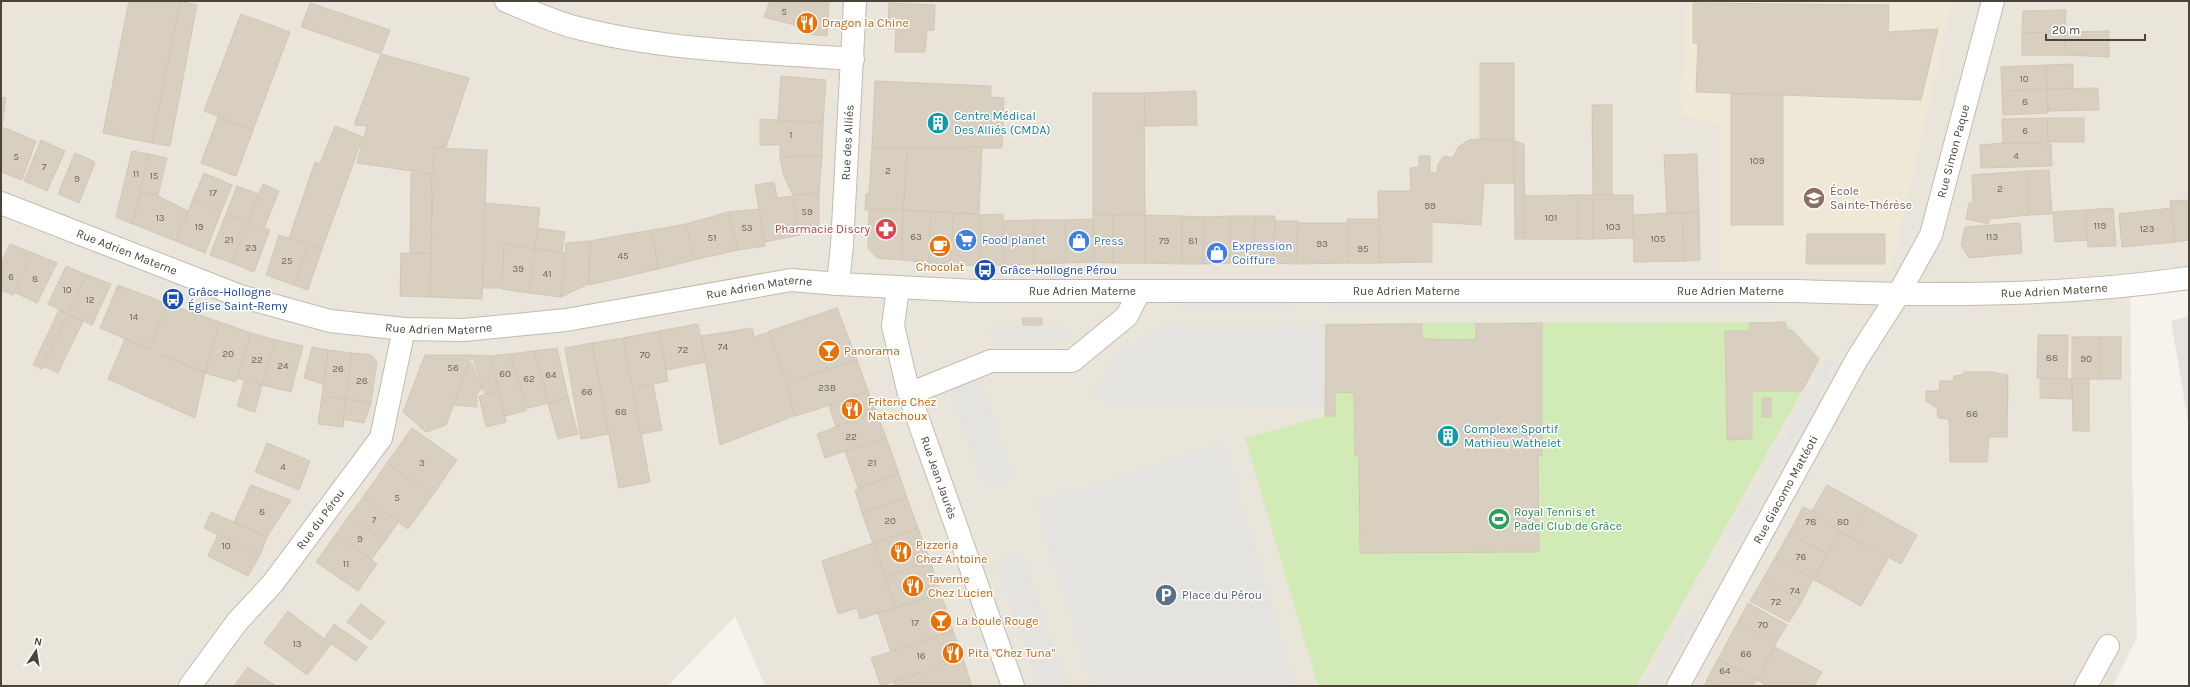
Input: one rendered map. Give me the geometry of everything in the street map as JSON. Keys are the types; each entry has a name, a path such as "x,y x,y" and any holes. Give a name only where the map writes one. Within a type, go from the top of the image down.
{"street":[{"path":"506,1 576,28 628,39 676,46 853,59"},
{"name":"Rue des Alliés","path":"838,284 842,245 855,1"},
{"name":"Rue Simon Paque","path":"1898,295 1931,235 1993,1"},
{"name":"Rue Adrien Materne","path":"1,203 240,296 330,321 404,329 464,330 566,320 791,280 898,288 976,291 1796,291 1898,295 1979,294 2130,287 2189,278"},
{"name":"Rue Jean Jaurès","path":"898,288 893,326 909,394 1014,686"},
{"path":"909,394 991,361 1072,361 1127,316 1139,292"},
{"name":"Rue Giacomo Mattéoti","path":"1678,686 1857,359 1898,295"},
{"name":"Rue du Pérou","path":"190,686 237,622 274,582 381,438 404,329"},
{"path":"2086,686 2108,646"}],"shaded area":[{"path":"1,1 2189,1 2189,277 2130,287 2132,469 2137,637 2113,686 765,686 735,616 668,686 1,686"},
{"name":"École Sainte-Thérèse","path":"1688,1 1952,1 1890,272 1722,272 1722,124 1680,115"},
{"path":"1284,301 1292,312 1183,312 1183,302"},
{"path":"1769,301 1769,309 1326,311 1332,302"},
{"path":"2189,316 2189,427 2171,321"},
{"path":"1325,324 1325,407 1112,406 1092,393 1119,352 1164,325"},
{"path":"991,326 1070,327 1070,338 991,338"},
{"path":"1838,359 1736,545 1730,534 1827,360"},
{"path":"979,379 1015,479 986,490 950,389"},
{"name":"Place du Pérou","path":"1224,442 1295,686 1092,686 1035,503"},
{"path":"1021,553 1069,686 1040,686 995,562"},
{"path":"1700,612 1659,686 1648,686 1686,614"}],"green space":[{"name":"Royal Tennis et Padel Club de Grâce","path":"1786,322 1820,359 1636,686 1318,686 1245,438 1325,416 1325,323"}],"building":[{"path":"129,1 180,1 152,143 103,133"},
{"path":"180,1 197,5 170,146 152,143"},
{"name":"Dragon la Chine","path":"770,1 829,1 827,36 806,34 806,28 764,17"},
{"path":"310,3 390,30 381,54 301,27"},
{"path":"889,3 935,5 934,30 927,31 925,52 895,52 896,29 888,29"},
{"path":"1693,3 1889,5 1888,32 1938,29 1921,100 1696,92 1698,43 1693,43"},
{"path":"2066,10 2065,32 2022,33 2023,11"},
{"path":"241,14 290,32 253,130 204,111"},
{"path":"2109,31 2109,57 2065,55 2065,32"},
{"path":"2065,32 2065,55 2022,55 2022,33"},
{"path":"381,54 469,78 446,147 434,148 432,174 357,163 367,126 354,125"},
{"path":"1480,63 1514,63 1514,141 1480,139"},
{"path":"2073,64 2073,88 2047,89 2046,65"},
{"path":"2046,65 2047,89 2002,91 2001,67"},
{"path":"781,76 826,80 823,123 778,120"},
{"name":"Centre Médical Des Alliés (CMDA)","path":"875,81 991,86 991,97 1004,98 1002,148 872,148"},
{"path":"2098,88 2099,110 2048,111 2047,89"},
{"path":"2047,89 2048,113 2003,115 2002,91"},
{"path":"1196,91 1197,125 1145,126 1144,93"},
{"path":"1093,93 1144,93 1145,215 1093,215"},
{"path":"1731,94 1783,94 1783,225 1731,225"},
{"path":"1,97 6,98 1,134"},
{"path":"1592,105 1612,105 1612,195 1593,195"},
{"path":"218,117 253,130 236,176 201,163"},
{"path":"2048,118 2048,143 2003,143 2002,119"},
{"path":"2048,118 2084,118 2084,142 2048,142"},
{"path":"760,119 823,123 822,156 780,157 780,145 760,145"},
{"path":"335,126 363,137 322,249 289,238 315,162 320,164"},
{"path":"2,127 36,141 22,180 1,172"},
{"path":"1480,139 1514,141 1514,183 1484,183 1481,225 1432,222 1432,262 1379,263 1378,191 1411,191 1410,168 1419,167 1419,156 1430,156 1430,173 1437,173 1438,165 1442,158 1446,156 1453,158 1458,147 1469,140"},
{"path":"41,140 65,151 47,191 24,181"},
{"path":"1514,141 1524,144 1525,239 1515,239"},
{"path":"2003,143 2051,144 2052,166 1981,168 1980,145"},
{"path":"982,147 979,214 903,210 907,148"},
{"path":"434,148 487,150 482,299 430,297"},
{"path":"872,148 907,148 903,210 865,210 866,194 869,193"},
{"path":"132,151 149,154 133,224 116,217"},
{"path":"75,153 95,162 79,203 58,194"},
{"path":"149,154 167,158 158,196 140,192"},
{"path":"1697,154 1699,212 1667,213 1664,155"},
{"path":"822,156 819,193 793,195 784,177 780,157"},
{"path":"2049,170 2052,214 2029,215 2027,171"},
{"path":"2027,171 2029,215 1989,219 1989,224 1966,219 1969,203 1973,202 1972,175"},
{"path":"204,173 232,185 221,212 193,199"},
{"path":"411,173 432,174 431,254 410,253"},
{"path":"774,182 777,198 792,196 800,235 764,242 755,185"},
{"path":"263,184 279,191 264,228 248,222"},
{"path":"237,186 259,194 248,222 226,214"},
{"path":"140,192 158,196 188,211 176,241 133,224"},
{"path":"819,193 819,225 800,235 792,196"},
{"path":"1578,195 1593,195 1593,239 1578,239"},
{"path":"1578,195 1578,239 1525,239 1525,196"},
{"path":"1593,195 1633,195 1633,238 1593,239"},
{"path":"193,199 221,212 205,253 176,241"},
{"path":"2189,200 2189,240 2175,242 2170,201"},
{"path":"485,203 540,208 535,249 504,244 503,288 483,288"},
{"path":"2113,208 2116,246 2088,247 2085,210"},
{"path":"2171,208 2175,242 2122,247 2119,214"},
{"path":"759,209 765,246 738,250 728,212"},
{"name":"Pharmacie Discry","path":"869,209 903,210 902,260 877,258 868,248"},
{"path":"903,210 931,212 929,263 902,260"},
{"path":"2085,210 2087,240 2055,242 2053,212"},
{"path":"728,212 738,250 694,260 686,224"},
{"path":"931,212 954,213 950,264 929,263"},
{"path":"1699,212 1700,260 1684,261 1682,213"},
{"name":"Food planet","path":"954,213 981,215 979,266 950,264"},
{"path":"1682,213 1684,261 1634,262 1633,215"},
{"path":"226,214 248,222 232,263 210,255"},
{"path":"1003,214 1004,265 979,266 981,215"},
{"path":"1093,215 1113,215 1113,263 1094,262"},
{"path":"1113,215 1145,215 1145,263 1113,263"},
{"path":"1145,215 1182,216 1182,264 1145,263"},
{"path":"1182,216 1205,217 1203,264 1182,264"},
{"path":"1230,216 1255,216 1253,263 1230,263"},
{"path":"1230,216 1230,263 1203,264 1205,217"},
{"path":"1255,216 1275,216 1273,263 1253,263"},
{"name":"Press","path":"1093,219 1094,262 1066,263 1065,220"},
{"path":"1347,219 1379,219 1379,263 1348,263"},
{"path":"1034,220 1065,220 1066,263 1034,264"},
{"path":"1034,220 1034,264 1004,265 1003,221"},
{"path":"1275,221 1298,221 1296,264 1273,263"},
{"path":"248,222 270,230 254,272 232,263"},
{"path":"1298,223 1347,223 1348,263 1296,264"},
{"path":"2020,223 2022,253 1969,258 1961,245 1965,227"},
{"path":"686,224 694,260 658,269 652,230"},
{"path":"538,228 565,232 562,252 535,249"},
{"path":"652,230 658,269 589,285 590,241"},
{"path":"1807,234 1885,234 1885,264 1806,264"},
{"path":"279,235 309,244 294,285 266,275"},
{"path":"590,241 588,284 561,297 566,243"},
{"path":"10,244 33,253 13,295 1,290 1,263"},
{"path":"309,244 322,249 308,290 294,285"},
{"path":"504,244 535,249 529,293 502,289"},
{"path":"535,249 565,253 561,297 529,293"},
{"path":"33,253 57,263 37,303 14,292"},
{"path":"401,253 431,254 430,297 400,296"},
{"path":"66,266 87,275 68,314 48,304"},
{"path":"87,275 111,284 92,325 68,314"},
{"path":"118,285 168,304 149,349 100,328"},
{"path":"168,304 220,322 205,373 149,349"},
{"path":"837,308 857,360 787,382 769,331"},
{"path":"59,310 68,314 42,369 33,365"},
{"path":"68,314 83,321 58,373 43,366"},
{"path":"1022,318 1042,318 1042,325 1023,325"},
{"path":"220,322 251,333 236,382 205,373"},
{"path":"1785,322 1786,329 1792,331 1819,359 1802,391 1752,391 1752,439 1727,440 1725,331 1750,331 1750,323"},
{"name":"Complexe Sportif Mathieu Wathelet","path":"1542,323 1542,456 1538,455 1539,552 1360,553 1359,456 1355,456 1354,393 1335,392 1335,416 1325,416 1326,325 1422,324 1422,339 1476,340 1476,324"},
{"path":"698,324 706,362 667,370 659,331"},
{"path":"752,328 754,337 769,332 787,382 794,416 720,445 701,336"},
{"path":"659,331 668,381 632,388 623,338"},
{"path":"251,333 276,340 262,385 237,378"},
{"path":"2038,335 2068,335 2067,379 2037,378"},
{"path":"2072,337 2100,337 2100,379 2072,379"},
{"path":"2100,337 2121,337 2121,379 2100,379"},
{"path":"623,338 650,482 619,488 592,343"},
{"path":"125,339 205,373 195,418 108,379"},
{"path":"276,340 303,346 291,392 262,385"},
{"path":"592,343 608,434 581,439 565,348"},
{"path":"312,347 328,350 323,384 304,378"},
{"path":"557,348 568,397 548,403 534,351"},
{"path":"328,350 352,353 346,399 322,396"},
{"path":"534,351 548,403 528,408 509,354"},
{"path":"352,353 371,355 377,362 371,403 346,399"},
{"path":"509,354 527,410 505,416 489,356"},
{"path":"425,355 472,355 446,425 426,432 403,412"},
{"path":"472,355 489,356 499,391 485,395"},
{"path":"857,360 868,391 794,416 787,382"},
{"path":"472,363 482,389 477,394 477,407 453,405 469,364"},
{"path":"1964,372 1990,372 2008,375 2007,437 1989,437 1987,462 1950,462 1949,419 1938,418 1937,408 1926,401 1926,391 1939,391 1940,381 1953,381 1954,376 1962,375"},
{"path":"2040,378 2072,379 2072,399 2040,398"},
{"path":"245,379 262,385 255,412 237,406"},
{"path":"2072,379 2089,379 2089,431 2073,431"},
{"path":"653,384 662,430 641,434 632,388"},
{"path":"499,391 506,422 486,427 479,396"},
{"name":"Friterie Chez Natachoux","path":"868,391 876,412 836,427 829,406"},
{"path":"322,396 346,399 343,427 318,424"},
{"path":"568,397 578,434 558,439 548,403"},
{"path":"1762,398 1771,398 1771,417 1762,417"},
{"path":"346,399 371,403 364,423 343,419"},
{"path":"876,412 886,437 825,458 817,434"},
{"path":"412,428 457,460 432,496 387,463"},
{"path":"886,437 899,474 858,488 845,451"},
{"path":"267,443 310,461 299,490 255,472"},
{"path":"387,463 432,496 408,529 363,497"},
{"path":"899,474 907,498 862,513 855,490"},
{"path":"251,485 291,500 267,537 234,522"},
{"path":"1827,485 1867,507 1850,537 1840,532 1812,511"},
{"path":"363,497 398,522 385,541 349,516"},
{"path":"907,498 918,528 873,543 862,513"},
{"path":"1803,507 1812,511 1840,532 1827,554 1789,533"},
{"path":"1867,507 1917,535 1901,564 1850,537"},
{"path":"211,512 267,537 260,555 204,528"},
{"path":"349,516 385,541 371,560 336,534"},
{"name":"Pizzeria Chez Antoine","path":"918,528 930,560 885,578 873,543"},
{"path":"1840,532 1888,559 1861,606 1813,579"},
{"path":"1789,533 1827,554 1813,579 1775,558"},
{"path":"218,534 260,555 248,576 208,556"},
{"path":"336,534 377,564 358,591 316,562"},
{"path":"873,543 895,607 860,619 857,608 838,614 822,561"},
{"path":"1775,558 1813,579 1802,601 1763,579"},
{"name":"Taverne Chez Lucien","path":"930,560 941,594 895,607 885,578"},
{"path":"1763,579 1802,601 1789,622 1750,601"},
{"path":"941,594 953,631 891,652 878,613"},
{"path":"1748,603 1787,625 1776,643 1738,622"},
{"path":"361,604 385,622 371,640 347,622"},
{"path":"288,611 331,644 307,675 264,643"},
{"path":"1738,622 1776,643 1757,680 1718,659"},
{"path":"334,624 367,647 356,661 324,639"},
{"path":"953,631 963,659 881,686 871,658"},
{"path":"1775,647 1822,672 1814,686 1768,686 1757,680"},
{"path":"963,659 972,686 895,686 894,682"},
{"path":"1718,659 1757,680 1753,686 1718,686 1707,680"},
{"path":"248,667 259,675 276,686 234,686"},
{"path":"1707,680 1718,686 1704,686"}],"place":[{"name":"Dragon la Chine","path":"807,23"},
{"name":"Centre Médical Des Alliés (CMDA)","path":"938,123"},
{"name":"École Sainte-Thérèse","path":"1814,198"},
{"name":"Pharmacie Discry","path":"886,229"},
{"name":"Food planet","path":"966,240"},
{"name":"Press","path":"1079,241"},
{"name":"Chocolat","path":"940,246"},
{"name":"Expression Coiffure","path":"1217,253"},
{"name":"Grâce-Hollogne Pérou","path":"985,270"},
{"name":"Grâce-Hollogne Église Saint-Remy","path":"173,299"},
{"name":"Panorama","path":"829,351"},
{"name":"Friterie Chez Natachoux","path":"852,409"},
{"name":"Complexe Sportif Mathieu Wathelet","path":"1448,436"},
{"name":"Royal Tennis et Padel Club de Grâce","path":"1499,519"},
{"name":"Pizzeria Chez Antoine","path":"901,552"},
{"name":"Taverne Chez Lucien","path":"913,586"},
{"name":"Place du Pérou","path":"1166,595"},
{"name":"La boule Rouge","path":"941,621"},
{"name":"Pita \"Chez Tuna\"","path":"953,653"}]}
